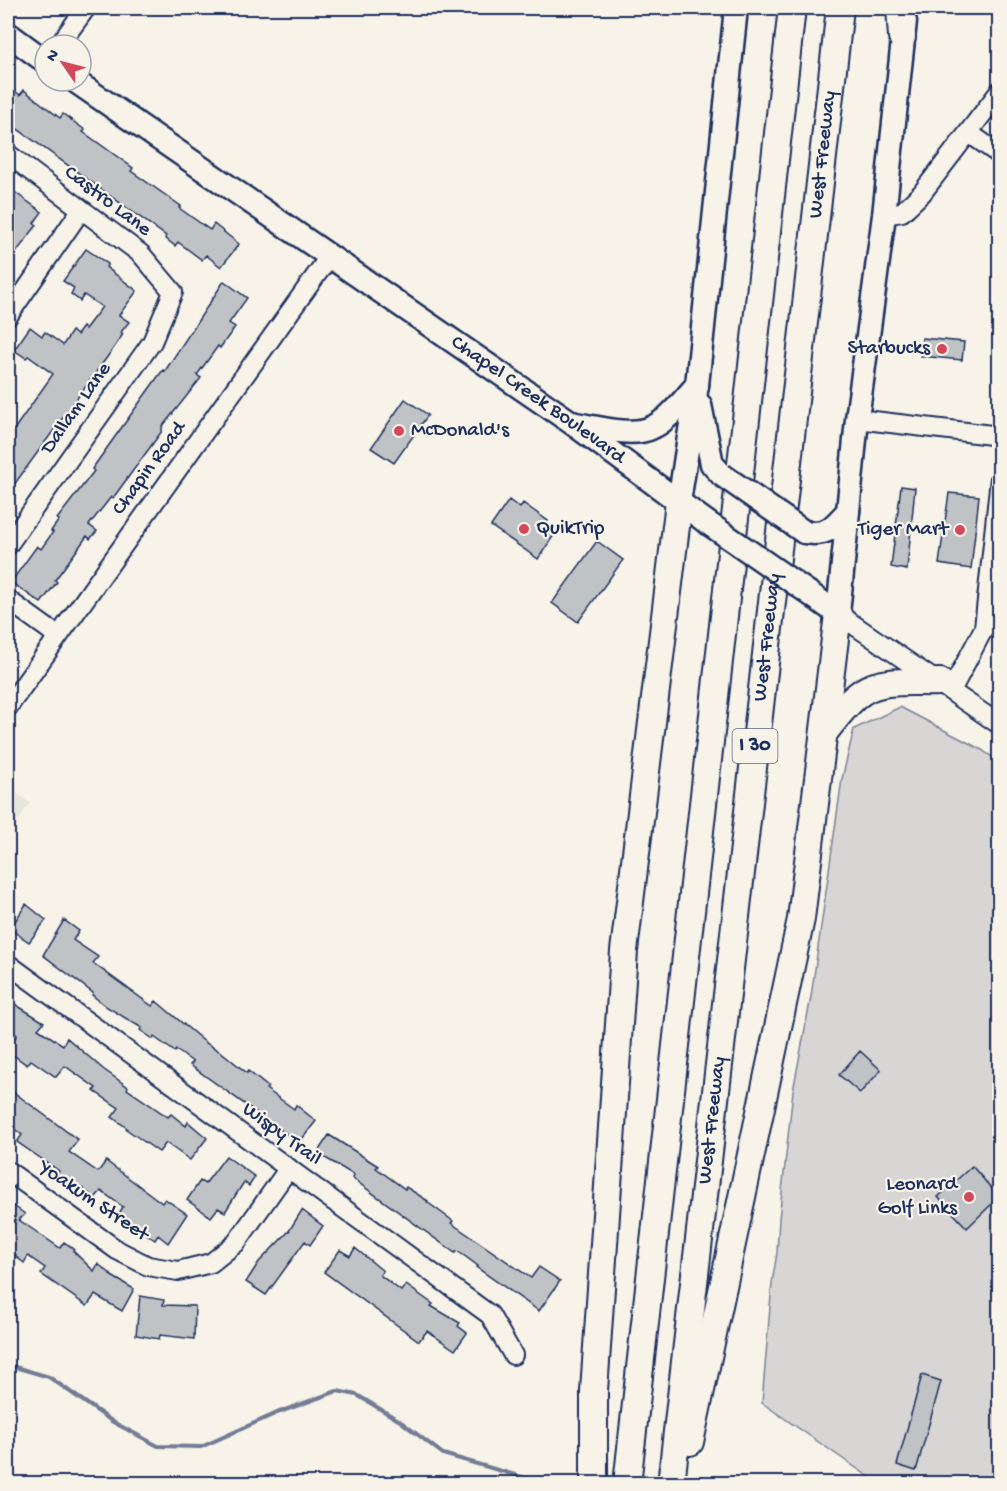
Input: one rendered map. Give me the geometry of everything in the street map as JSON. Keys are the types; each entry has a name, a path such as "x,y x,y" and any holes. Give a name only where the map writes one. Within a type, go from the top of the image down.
{"highway":[{"name":"West Freeway","path":"627,1484 698,866 792,8"},
{"name":"West Freeway","path":"671,1484 840,8"},
{"path":"900,8 902,37"},
{"path":"594,1484 594,1391 624,951 679,502"},
{"path":"682,1484 801,919 838,614"},
{"path":"824,733 845,707 863,691 885,684 946,687"}],"main road":[{"path":"679,502 697,386 736,8"},
{"path":"838,614 857,420 884,215 906,8"},
{"path":"10,41 33,54"},
{"name":"Chapel Creek Boulevard","path":"92,93 572,423 705,521 838,614"},
{"path":"572,423 626,432 651,429 672,412 697,386"},
{"path":"697,386 712,464 722,475 804,532 817,534 826,532 848,511"}],"street":[{"path":"68,33 86,8"},
{"path":"884,215 902,212 922,194 999,91"},
{"path":"969,133 999,155"},
{"name":"Castro Lane","path":"8,154 141,254 173,292"},
{"path":"8,315 81,210"},
{"name":"Chapin Road","path":"8,707 329,257"},
{"name":"Dallam Lane","path":"8,545 152,342 173,292"},
{"path":"857,420 999,436"},
{"path":"946,687 984,628 999,478"},
{"path":"8,600 58,636"},
{"name":"Chapel Creek Boulevard","path":"838,614 999,725"},
{"name":"Wispy Trail","path":"8,964 490,1315 513,1355"},
{"name":"Yoakum Street","path":"8,1171 117,1250 148,1266 178,1271 211,1263 236,1243 289,1168"}],"shaded area":[{"name":"Leonard Golf Links","path":"900,707 982,750 999,762 999,1483 878,1483 762,1403 772,1283 793,1091 811,997 842,779 854,729"},
{"path":"8,787 30,803 8,835"}],"building":[{"path":"8,85 20,95 24,90 60,118 63,114 85,130 83,132 133,168 131,171 181,206 179,208 210,230 214,224 239,244 221,267 206,255 202,260 178,242 175,246 165,238 166,236 8,122"},
{"path":"13,191 42,212 34,223 37,225 8,263 8,199"},
{"path":"86,249 108,264 106,267 137,291 119,315 129,322 113,349 8,493 8,468 13,460 8,456 8,438 53,374 28,356 26,358 14,350 30,327 42,336 45,332 63,345 72,331 77,335 83,327 85,329 102,307 84,295 80,301 71,294 74,288 63,281"},
{"path":"224,281 247,298 229,323 235,327 197,375 201,378 162,427 162,431 113,498 111,497 89,525 97,531 90,539 87,536 41,603 11,582 37,546 41,549 53,532 51,531 59,520 57,519 94,471 92,469 157,378 163,370 165,371"},
{"name":"Starbucks","path":"922,338 964,342 962,360 921,356"},
{"name":"McDonald's","path":"405,399 428,415 394,463 371,448"},
{"path":"901,486 915,488 907,570 891,567"},
{"name":"Tiger Mart","path":"949,493 979,496 971,569 939,564"},
{"name":"QuikTrip","path":"509,500 520,508 523,503 548,521 545,525 556,532 538,559 491,526"},
{"name":"QuikTrip","path":"597,541 623,560 578,622 552,603"},
{"path":"26,904 46,920 29,942 10,929"},
{"path":"64,920 79,931 73,940 98,957 93,963 152,1006 156,1001 206,1043 268,1087 266,1089 294,1109 296,1105 316,1121 299,1143 190,1065 193,1062 154,1037 153,1039 140,1030 142,1028 107,1007 92,995 93,993 43,955"},
{"path":"8,1000 44,1022 38,1029 63,1045 67,1038 128,1087 127,1089 168,1117 171,1114 186,1126 188,1122 207,1138 190,1160 166,1143 159,1152 126,1129 112,1117 119,1108 94,1091 96,1088 65,1066 56,1077 31,1060 27,1065 8,1051 8,1047 17,1035 8,1029"},
{"path":"860,1051 881,1070 860,1093 839,1075"},
{"path":"8,1088 78,1140 69,1152 98,1172 106,1161 162,1203 165,1199 187,1214 168,1243 158,1235 155,1240 118,1215 123,1207 101,1191 95,1198 80,1187 78,1191 57,1174 59,1171 17,1142 22,1135 8,1124"},
{"path":"329,1135 378,1166 376,1168 405,1189 406,1187 428,1201 453,1221 451,1223 531,1278 539,1267 560,1281 539,1311 352,1178 354,1175 317,1153"},
{"path":"226,1156 255,1177 249,1186 244,1182 225,1212 218,1208 211,1217 187,1200 200,1181 205,1184"},
{"name":"Leonard Golf Links","path":"972,1166 999,1197 967,1228 938,1197"},
{"path":"8,1202 25,1214 19,1220 60,1248 64,1242 74,1249 73,1251 94,1271 98,1264 110,1275 134,1289 122,1311 95,1295 87,1306 41,1274 45,1268 28,1256 24,1263 15,1256 8,1248"},
{"path":"302,1210 323,1226 310,1245 305,1241 266,1295 246,1282 259,1262 289,1231"},
{"path":"355,1248 383,1271 380,1275 401,1291 406,1285 433,1304 431,1306 460,1323 458,1326 467,1333 455,1350 427,1331 419,1341 324,1272 340,1250 350,1256"},
{"path":"140,1296 164,1300 163,1305 195,1306 194,1339 160,1335 159,1339 136,1335"},
{"path":"922,1375 941,1381 916,1471 897,1465"}],"waterway":[{"path":"8,1365 49,1377 113,1422 158,1446 201,1447 277,1413 337,1391 357,1395 400,1421 443,1454 546,1484"}],"place":[{"name":"Starbucks","path":"942,349"},
{"name":"McDonald's","path":"399,431"},
{"name":"QuikTrip","path":"524,529"},
{"name":"Tiger Mart","path":"960,530"},
{"name":"Leonard Golf Links","path":"969,1197"}]}
